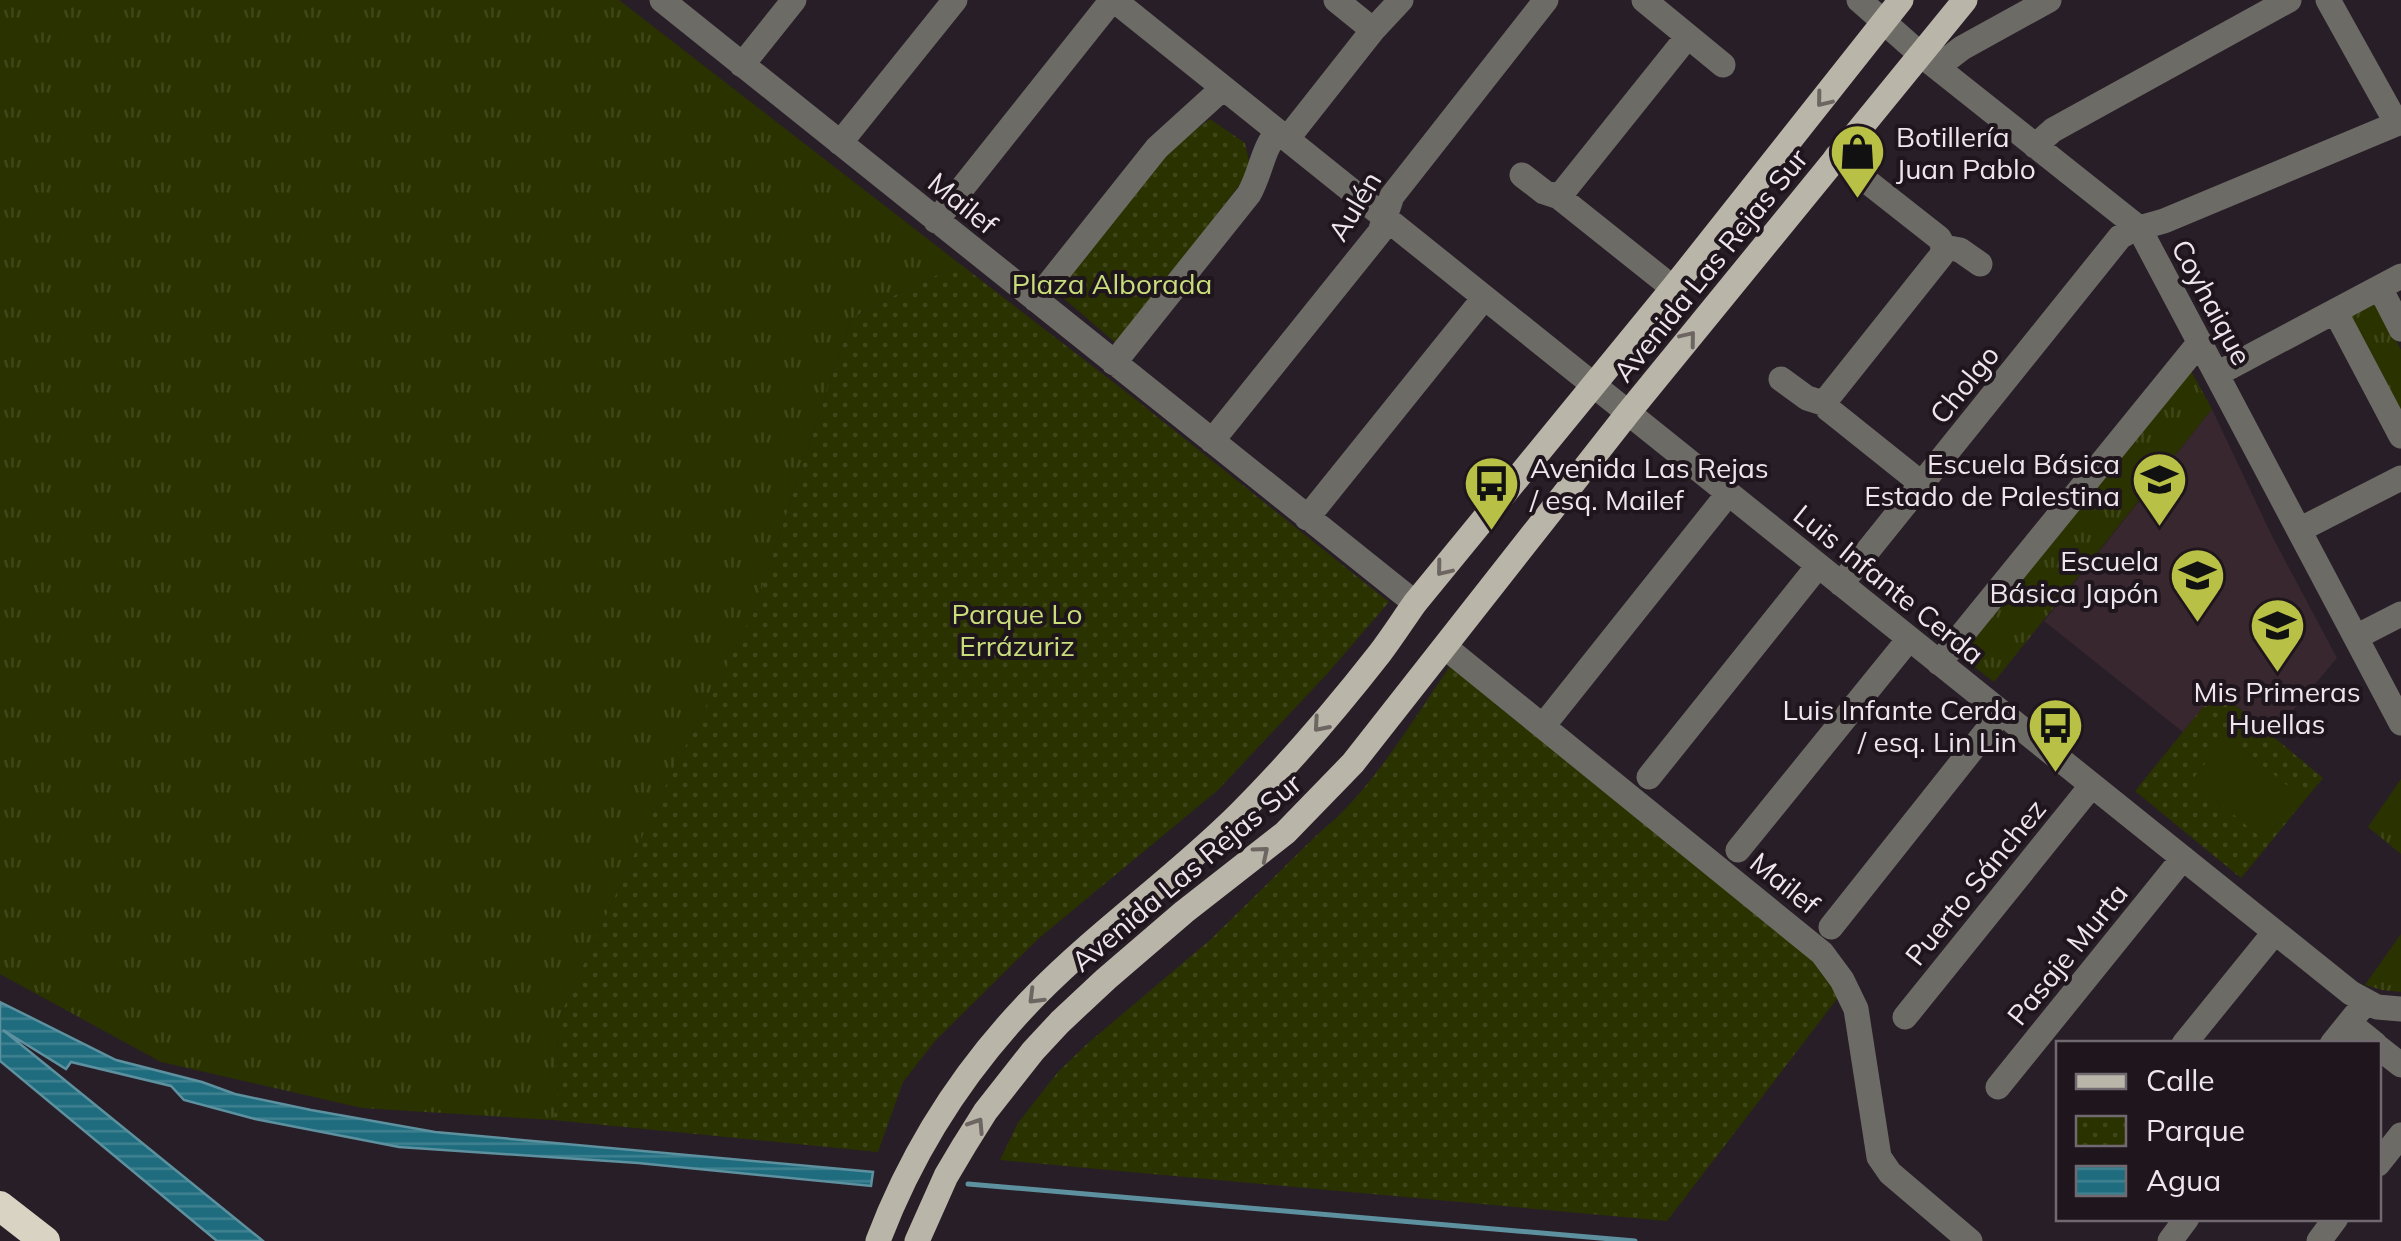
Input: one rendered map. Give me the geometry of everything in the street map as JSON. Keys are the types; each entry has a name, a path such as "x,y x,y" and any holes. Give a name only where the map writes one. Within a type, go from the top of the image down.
{"highway":[{"path":"0,1206 45,1241"}],"main road":[{"name":"Avenida Las Rejas Sur","path":"878,1241 891,1206 931,1128 1009,1023 1070,962 1253,800 1357,681 1415,603 1902,0"},
{"name":"Avenida Las Rejas Sur","path":"917,1241 965,1144 1033,1051 1106,979 1309,810 1363,751 1628,413 1836,157 1930,62 1965,0"}],"street":[{"name":"Mailef","path":"662,0 1415,603"},
{"path":"742,64 794,0"},
{"path":"840,143 955,0"},
{"path":"936,220 1112,0"},
{"name":"Luis Infante Cerda","path":"1112,0 2275,932 2366,1002 2401,1009"},
{"path":"1336,0 1373,30"},
{"path":"1114,363 1249,194 1266,148 1282,136 1401,0"},
{"name":"Aulén","path":"1212,441 1380,232 1392,196 1546,0"},
{"path":"1644,0 1723,65"},
{"name":"Coyhaique","path":"1859,0 1930,62 2139,228 2401,723"},
{"path":"1930,62 1948,58 2049,0"},
{"path":"2036,146 2053,130 2289,0"},
{"path":"2139,228 2399,123 2328,0"},
{"path":"1559,198 1688,36"},
{"path":"1036,300 1157,148 1223,88"},
{"path":"1826,404 1829,394 1941,256 1944,247 1940,238 1836,157"},
{"path":"1522,175 1559,198 1673,288"},
{"name":"Cholgo","path":"1841,584 2116,242 2126,232 2139,228"},
{"path":"1944,247 1960,250 1980,264"},
{"path":"2217,374 2390,282 2401,329"},
{"path":"1307,518 1484,298"},
{"path":"2335,311 2401,436"},
{"path":"1939,663 2200,342"},
{"path":"1781,379 1807,398 1826,404 1922,484"},
{"path":"2299,530 2401,478"},
{"path":"1543,726 1728,494"},
{"path":"1649,777 1818,566"},
{"path":"2356,637 2401,614"},
{"path":"1738,850 1909,638"},
{"name":"Mailef","path":"1445,648 1822,952 1856,1009 1880,1157 1890,1173 1970,1241"},
{"path":"1831,927 2001,713"},
{"name":"Puerto Sánchez","path":"1905,1017 2092,786"},
{"name":"Pasaje Murta","path":"1998,1088 2183,858"},
{"path":"2186,1041 2275,932"},
{"path":"2334,1041 2366,1002"},
{"path":"2349,1023 2371,1041"},
{"path":"2381,1049 2401,1065"},
{"path":"2381,1160 2401,1135"}],"shaded area":[{"path":"2212,409 2272,536 2337,658 2272,735 2217,690 2183,732 2044,621"}],"green space":[{"path":"0,0 619,0 960,264 851,319 755,609 669,779 558,1020 553,1120 362,1108 161,1062 0,974"},
{"name":"Plaza Alborada","path":"1210,119 1245,143 1251,170 1117,344 1054,290 1168,150"},
{"name":"Parque Lo Errázuriz","path":"960,264 1389,602 1218,790 1038,939 935,1041 903,1082 878,1152 553,1120 558,1020 669,779 755,609 851,319"},
{"path":"2376,301 2401,350 2401,425 2346,316"},
{"path":"2186,362 2212,409 1994,682 1952,650"},
{"path":"1452,663 1813,955 1840,995 1667,1221 1000,1160 1018,1123 1058,1072 1210,940 1357,797"},
{"path":"2217,690 2323,778 2241,878 2135,791"},
{"path":"2227,736 2300,796 2264,840 2192,780"},
{"path":"2401,779 2401,854 2368,827"},
{"path":"2401,934 2401,992 2365,985"}],"water":[{"path":"0,1002 116,1060 235,1094 435,1132 873,1172 871,1186 638,1163 399,1147 255,1119 184,1100 171,1086 71,1062 66,1069 3,1030 263,1241 217,1241 0,1061"}],"waterway":[{"path":"968,1184 1635,1241"}],"place":[{"name":"Botillería Juan Pablo","path":"1857,201"},
{"name":"Escuela Básica Estado de Palestina","path":"2159,528"},
{"name":"Avenida Las Rejas / esq. Mailef","path":"1491,532"},
{"name":"Escuela Básica Japón","path":"2198,625"},
{"name":"Mis Primeras Huellas","path":"2277,674"},
{"name":"Luis Infante Cerda / esq. Lin Lin","path":"2056,774"}]}
